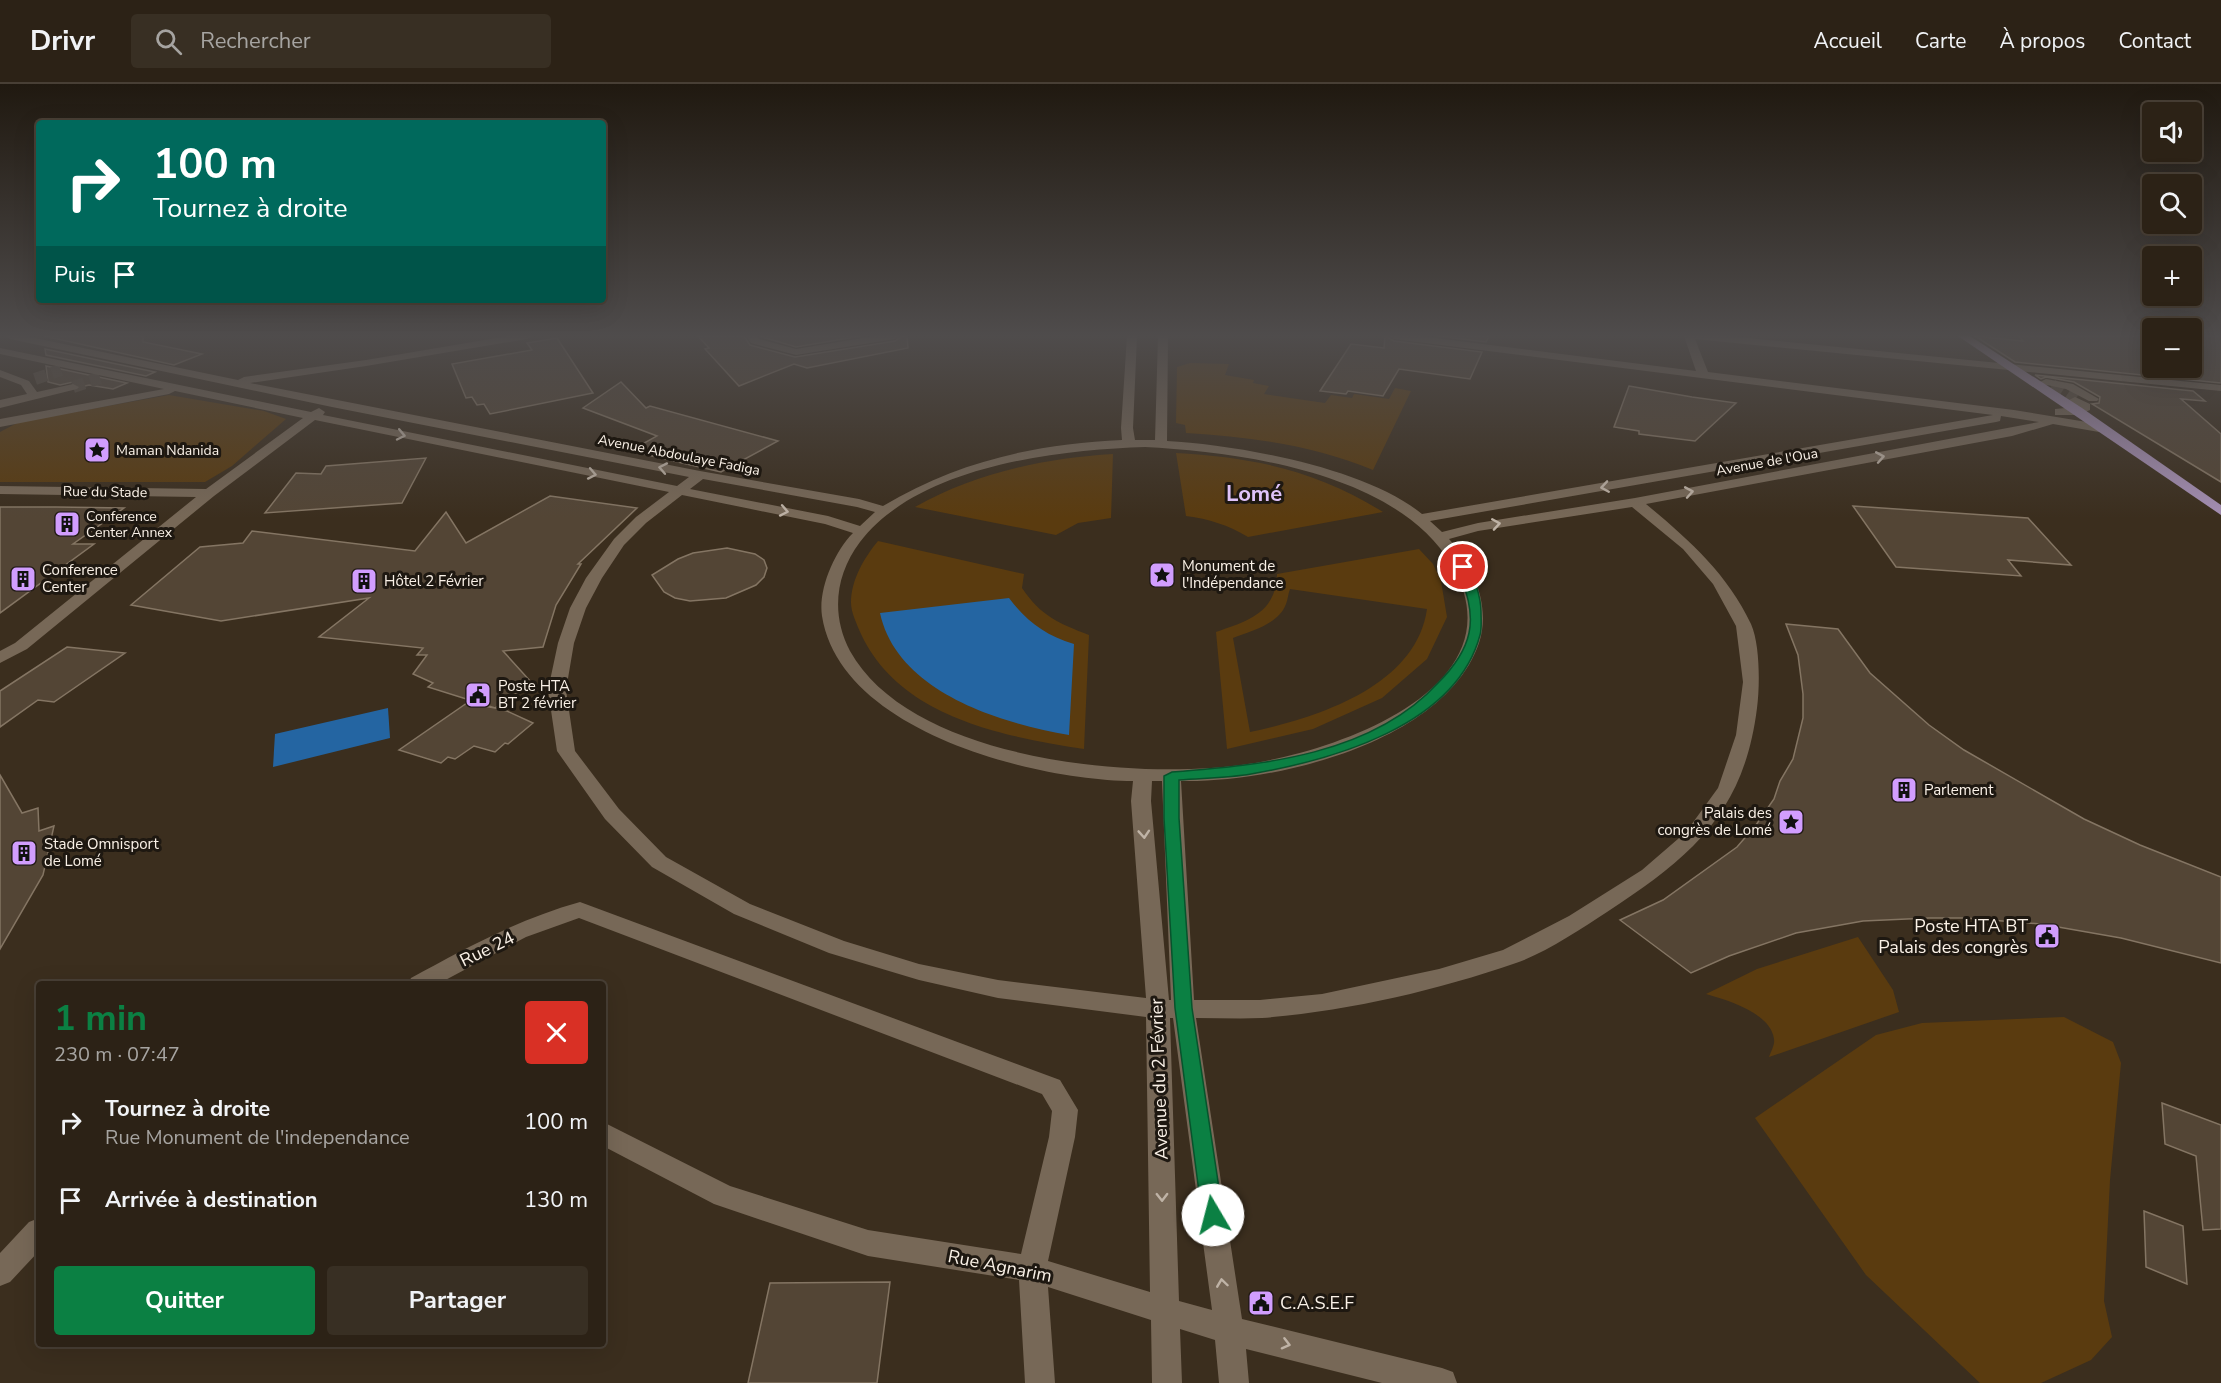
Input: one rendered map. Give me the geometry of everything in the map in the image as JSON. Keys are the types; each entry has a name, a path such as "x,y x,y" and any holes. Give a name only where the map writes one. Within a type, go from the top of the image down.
{"main road":[{"path":"2062,397 2081,407 2099,428 2221,511"}],"street":[{"path":"0,404 31,397"},
{"path":"0,423 139,397"},
{"path":"215,397 828,520 861,531"},
{"name":"Avenue Abdoulaye Fadiga","path":"301,397 700,475 859,503 885,511"},
{"path":"1129,397 1127,428 1129,443"},
{"path":"1160,397 1161,444"},
{"path":"1875,397 2053,421"},
{"path":"2014,414 2081,407 2092,399 2088,397"},
{"path":"0,658 21,646 209,493 332,403"},
{"name":"Avenue de l'Oua","path":"1419,519 2014,414"},
{"name":"Avenue de l'Oua","path":"1439,537 1478,527 1635,502 2012,432 2053,421 2099,428"},
{"path":"1129,443 1161,444 1257,454 1303,465 1346,479 1419,519 1439,537 1463,567 1475,599 1475,634 1459,668 1429,702 1382,731 1321,755 1250,770 1143,776 1063,769 990,751 928,727 879,696 847,662 830,627 828,592 839,560 861,531 885,511 933,484 976,467 1050,450 1129,443"},
{"path":"700,475 641,520 619,542 594,578 578,608 566,644 557,690 566,751 612,814 659,862 742,909 837,947 920,972 998,989 1158,1009 1260,1009 1322,1003 1439,978 1511,956 1577,921 1649,875 1693,837 1727,789 1745,735 1752,682 1744,626 1713,575 1688,546 1635,502"},
{"name":"Rue du Stade","path":"0,490 209,493"},
{"name":"Avenue du 2 Février","path":"1143,776 1142,801 1158,1009 1167,1383"},
{"name":"Avenue du 2 Février","path":"1172,776 1171,810 1183,1008 1229,1330 1234,1383"},
{"name":"Rue 24","path":"426,981 476,953 556,915 580,910 1051,1087 1065,1110 1062,1137 1032,1269 1040,1383"},
{"name":"Rue Agnarim","path":"606,1135 723,1197 868,1243 1032,1269 1229,1330 1442,1383"},
{"path":"0,1273 36,1234"}],"shaded area":[{"path":"160,397 179,397 264,411 286,419 232,466 205,482 0,482 0,432 19,422"},
{"path":"1176,397 1282,397 1325,403 1330,397 1389,399 1390,397 1408,397 1373,470 1305,448 1234,437 1186,433 1185,425 1176,423"},
{"path":"1176,453 1232,458 1309,476 1359,498 1383,512 1248,537 1218,523 1186,516"},
{"path":"1113,454 1111,518 1078,523 1056,535 915,507 961,485 1011,469 1062,459"},
{"path":"878,541 1024,574 1022,588 1043,612 1089,635 1084,749 1020,737 956,718 927,703 901,685 878,662 861,634 851,607 856,578 863,562"},
{"path":"1419,549 1433,564 1441,581 1447,617 1427,659 1382,698 1313,729 1227,749 1216,632 1249,619 1266,607 1272,598 1277,574","holes":["1290,589 1427,609 1419,636 1404,659 1384,679 1332,707 1304,718 1250,732 1233,638 1264,626 1277,617 1286,604"]},
{"path":"1858,937 1893,990 1899,1012 1769,1057 1774,1039 1765,1022 1747,1009 1706,994 1757,969"},
{"path":"2064,1017 2113,1042 2121,1063 2110,1180 2104,1301 2112,1337 2091,1360 2041,1383 1980,1383 1866,1275 1755,1118 1876,1035 1922,1023"}],"water":[{"path":"1009,598 1037,627 1074,644 1069,735 1042,730 983,712 929,683 907,664 890,640 880,613"},
{"path":"388,708 390,738 273,767 275,734"}],"building":[{"path":"465,397 575,397 490,414 484,404 477,405 472,397"},
{"path":"600,397 635,397 646,408 650,406 778,441 721,472 630,451 657,436 583,408"},
{"path":"1625,397 1690,397 1736,403 1695,441 1639,434 1639,431 1614,427"},
{"path":"2100,397 2200,397 2205,401 2181,399 2221,434 2221,482 2092,404 2099,403"},
{"path":"426,458 402,503 265,513 296,473 321,474 326,466"},
{"name":"Hôtel 2 Février","path":"550,496 637,508 578,564 581,564 556,605 543,647 503,651 532,683 495,708 428,687 433,683 413,674 427,655 417,655 423,648 319,637 369,598 221,621 131,605 200,547 243,543 252,531 415,551 446,512 466,543"},
{"path":"1853,506 2028,518 2071,565 2008,560 2021,576 1896,567"},
{"path":"0,507 124,508 73,544 94,544 0,613"},
{"path":"727,548 755,554 764,560 767,568 764,577 756,585 726,598 690,601 675,598 664,592 652,575 678,559 693,553"},
{"name":"Parlement","path":"1786,624 1838,629 1870,673 1929,725 1964,750 2084,819 2140,845 2221,877 2221,963 2121,938 2041,924 1965,918 1929,918 1863,921 1796,933 1729,956 1691,973 1620,920 1663,900 1737,847 1774,799 1780,781 1793,759 1803,718 1803,694 1798,655"},
{"path":"67,647 125,653 54,702 38,700 0,727 0,691"},
{"path":"467,703 495,708 533,723 495,752 474,746 455,759 448,757 441,763 399,750"},
{"name":"Stade Omnisport de Lomé","path":"0,775 22,813 38,808 39,831 54,826 43,875 0,949"},
{"path":"2162,1103 2221,1125 2221,1229 2203,1230 2196,1156 2165,1144"},
{"path":"2144,1211 2183,1226 2187,1284 2146,1267"},
{"path":"890,1282 877,1383 748,1383 770,1283"}],"tunnel":[{"path":"2070,397 2075,400"}],"place":[{"name":"Maman Ndanida","path":"97,450"},
{"name":"Conference Center Annex","path":"67,524"},
{"name":"Monument de l'Indépendance","path":"1162,575"},
{"name":"Conference Center","path":"23,579"},
{"name":"Hôtel 2 Février","path":"364,581"},
{"name":"Poste HTA BT 2 février","path":"478,695"},
{"name":"Parlement","path":"1904,790"},
{"name":"Palais des congrès de Lomé","path":"1791,822"},
{"name":"Stade Omnisport de Lomé","path":"24,853"},
{"name":"Poste HTA BT Palais des congrès","path":"2047,936"},
{"name":"C.A.S.E.F","path":"1261,1303"}],"district":[{"name":"Lomé","path":"1254,494"}],"route":[{"path":"1213,1215 1183,1008 1170,781 1172,776 1250,770 1321,755 1382,731 1429,702 1459,668 1475,634 1475,599 1463,567"}]}
